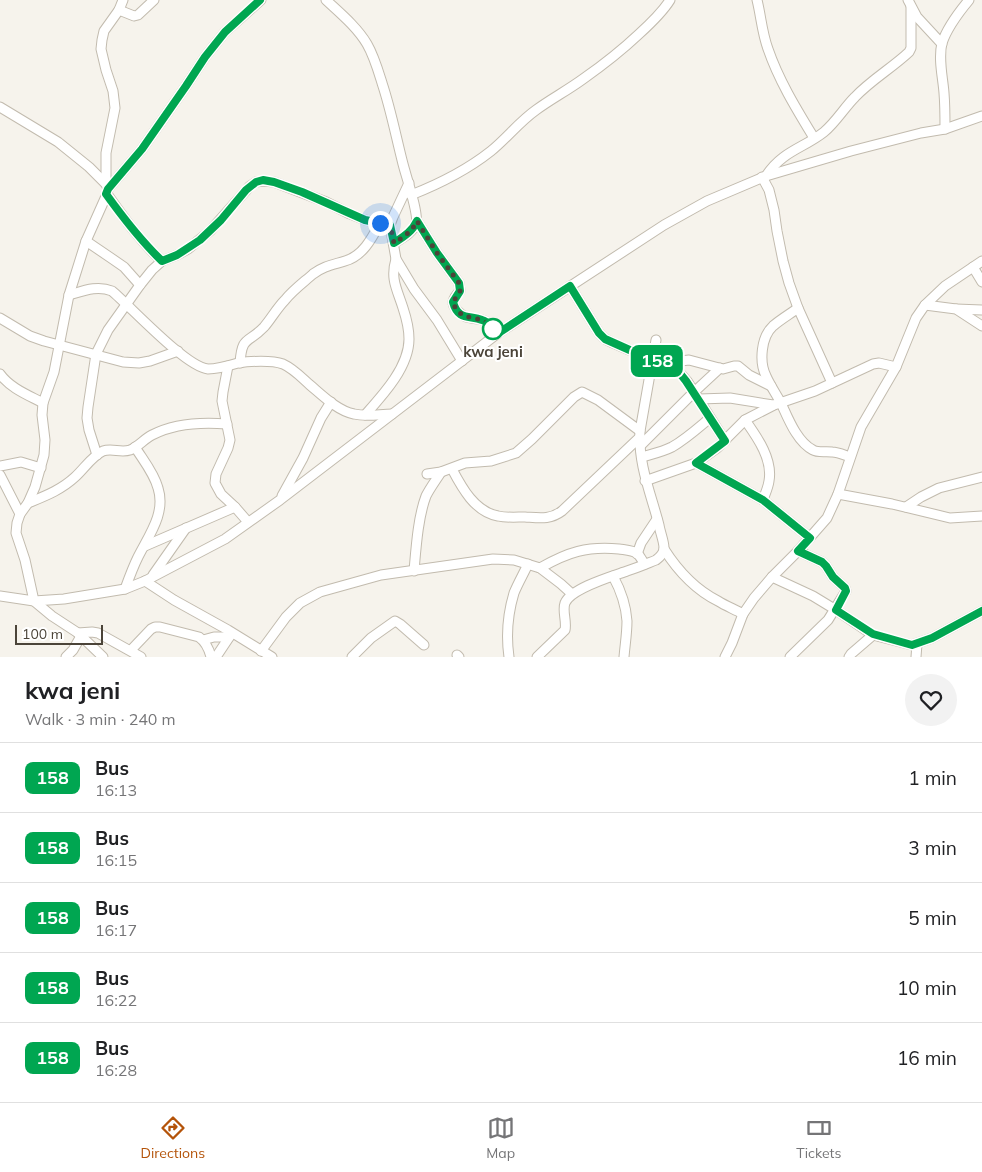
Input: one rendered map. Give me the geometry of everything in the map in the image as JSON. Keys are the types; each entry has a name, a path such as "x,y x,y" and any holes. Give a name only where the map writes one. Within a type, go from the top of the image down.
{"street":[{"path":"107,189 106,153 115,108 113,91 101,49 104,32 119,10 123,0"},
{"path":"119,10 134,16 138,15 154,0"},
{"path":"103,657 80,635 34,601 16,533 20,514 28,503 35,487 44,455 43,403 54,372 69,295 86,241 107,189 142,149 205,57 225,32 260,0"},
{"path":"326,0 354,27 367,44 377,65 394,124 417,221 459,283 460,291 453,302 456,309 468,318 482,319 497,334"},
{"path":"411,196 453,176 491,151 534,111 583,80 630,42 650,24 670,0"},
{"path":"758,0 767,47 775,68 814,138"},
{"path":"945,129 942,44 960,11 969,0"},
{"path":"764,176 776,163 822,134 855,97 909,52 911,48 910,4"},
{"path":"910,4 923,24 942,44"},
{"path":"0,107 58,142 89,167 107,189 131,228 162,261"},
{"path":"0,596 34,601 64,599 125,590 148,579 225,539 280,500 497,334 664,224 764,176 851,151 921,133 945,129 982,116"},
{"path":"764,176 770,190 782,261 789,283 798,308 832,383"},
{"path":"97,455 87,418 96,354 108,330 152,270 162,261 177,255 200,240 221,220 246,190 256,182 263,180 274,182 302,192 365,220 390,225"},
{"path":"365,415 390,387 401,368 408,348 409,339 406,322 394,283 393,276 396,259 390,225 409,183"},
{"path":"394,243 408,234 417,221"},
{"path":"240,363 243,344 264,327 287,297 324,267 348,261 357,255 371,240 380,223"},
{"path":"86,241 124,267 140,285"},
{"path":"396,259 462,361"},
{"path":"725,657 742,614 754,598 827,518 838,494 861,427 896,367 916,318 925,305 946,286 982,261"},
{"path":"972,267 982,282"},
{"path":"570,286 599,333 605,339 652,360 674,366 725,441"},
{"path":"69,295 96,288 105,288 112,291 191,362 207,369 240,363 282,364 347,412 365,415 393,414"},
{"path":"925,305 982,310"},
{"path":"798,308 773,326 768,333 762,352 762,367 765,376 771,386 777,404 802,440 811,449 814,451 839,453 850,457"},
{"path":"956,309 982,326"},
{"path":"0,318 44,342 60,344 123,362 139,363 178,351"},
{"path":"656,340 640,438 645,481 664,549 680,572 692,584 717,601 742,614"},
{"path":"674,366 682,361 689,360 725,369 738,366 749,375 771,386"},
{"path":"645,481 696,463 725,441 745,420 777,404 815,391 873,364 879,363 896,367"},
{"path":"228,366 222,401 230,440 216,474 215,483 221,494 248,522"},
{"path":"452,469 467,493 483,511 499,516 545,518 555,516 640,438 696,396 720,368"},
{"path":"1,379 43,403"},
{"path":"427,474 452,469 465,463 491,461 516,453 574,397 582,392 598,400 640,438"},
{"path":"696,396 777,404"},
{"path":"280,500 331,402"},
{"path":"642,457 660,452 672,446 710,418"},
{"path":"745,420 761,444 766,457 770,479 763,500"},
{"path":"28,503 62,488 103,451 131,450 152,434 192,423 227,424"},
{"path":"125,590 136,562 151,535 160,505 158,488 151,472 135,447"},
{"path":"0,466 21,462 41,468"},
{"path":"696,463 763,500 810,538"},
{"path":"414,571 423,506 427,494 441,472"},
{"path":"0,474 20,514"},
{"path":"906,507 938,488 982,477"},
{"path":"838,494 906,507 950,518 982,516"},
{"path":"145,546 235,507"},
{"path":"637,554 641,543 657,519"},
{"path":"148,579 186,527"},
{"path":"540,568 562,556 586,549 626,550 637,554 644,564"},
{"path":"537,657 565,630 564,605 572,594 590,584 656,560 664,549"},
{"path":"790,657 800,654 836,610 846,591 822,562 798,551"},
{"path":"261,651 286,617 300,603 320,592 380,575 493,559 514,560 540,568 572,594"},
{"path":"509,657 507,633 509,613 514,592 528,564"},
{"path":"613,576 624,602 627,621 624,657"},
{"path":"772,578 813,596 873,634 908,644 917,644 932,638 982,611"},
{"path":"148,579 174,600 230,635 272,657"},
{"path":"354,656 371,638 395,621 424,645"},
{"path":"131,650 151,629 160,627 203,640 212,657"},
{"path":"80,635 92,632 98,633 141,657"},
{"path":"849,657 873,634"},
{"path":"66,657 73,650 80,635"},
{"path":"203,640 230,635"},
{"path":"216,657 230,635"},
{"path":"916,657 917,644"}],"bus line":[{"name":"158","path":"260,0 225,32 205,57 142,149 108,189 106,194 146,246 162,261 188,249 200,240 221,220 250,186 263,180 302,192 365,220 390,225 394,243 408,234 417,221 459,283 460,291 453,302 456,309 468,318 482,319 497,334 570,286 594,322 599,333 605,339 652,360 674,366 678,370 699,399 725,441 696,463 763,500 810,538 798,551 822,562 830,570 833,577 845,588 846,591 836,610 873,634 912,645 932,638 982,611"}],"place":[{"name":"kwa jeni","path":"493,329"}],"route":[{"path":"380,223 390,225 394,243 408,234 417,221 459,283 460,291 453,302 456,309 468,318 482,319 493,329"}]}
